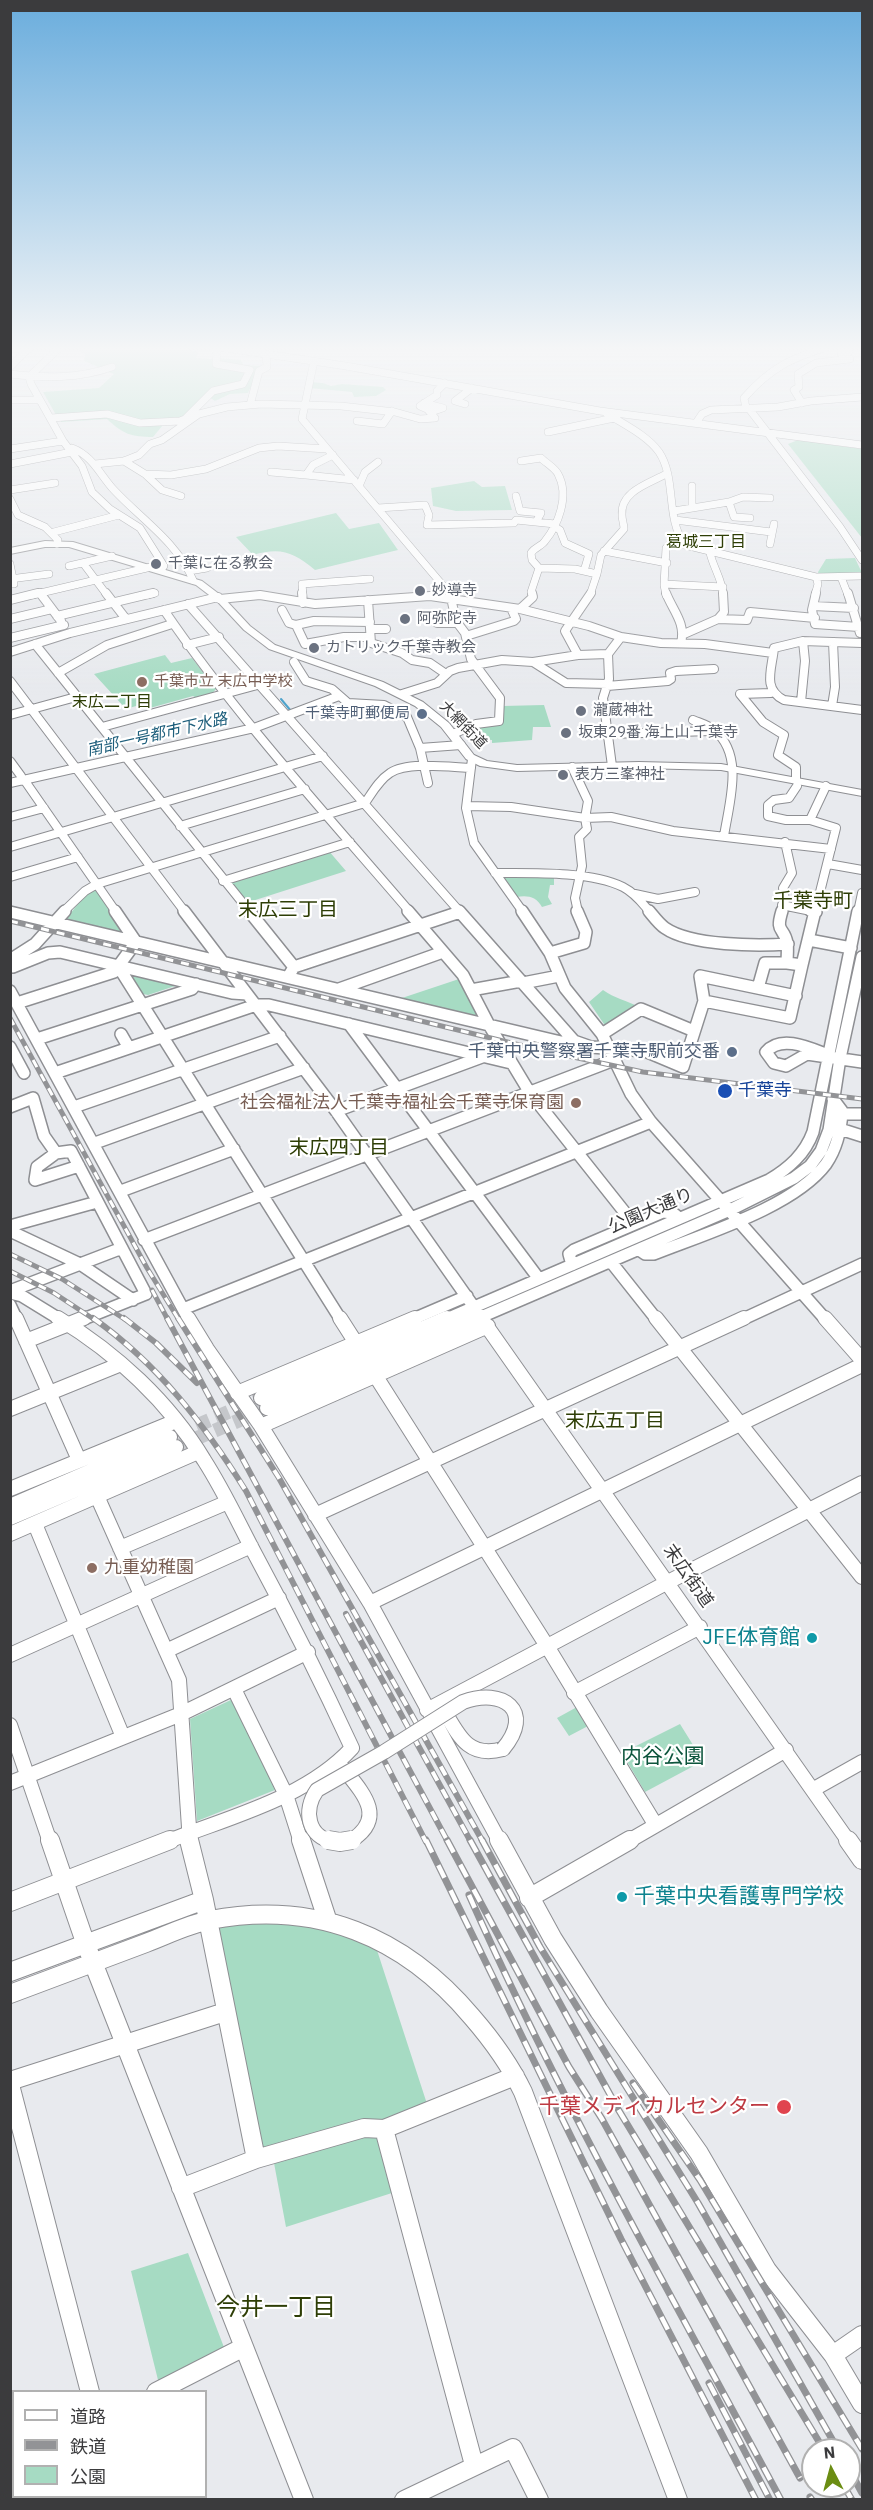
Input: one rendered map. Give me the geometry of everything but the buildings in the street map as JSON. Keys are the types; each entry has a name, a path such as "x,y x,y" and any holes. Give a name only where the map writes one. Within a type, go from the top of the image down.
{"main road":[{"name":"大網街道","path":"10,552 57,544 76,545 156,569 191,576 219,598 247,628 272,647 402,694 440,719 472,763 502,768 612,766 732,768 797,783 862,793"}],"street":[{"path":"10,600 164,566 140,528 110,509 92,492 80,463"},
{"path":"103,463 95,464 112,488 170,544 191,576 207,568"},
{"path":"127,463 145,474 162,490 181,496"},
{"path":"145,474 171,475 206,469 221,463"},
{"path":"306,475 317,463"},
{"path":"340,463 454,599 457,623 466,636 468,651 474,664 500,698 499,722 476,724 453,734"},
{"path":"356,483 377,463"},
{"path":"546,463 558,474 562,513 546,536 545,542 535,547 531,553 532,560 539,568 597,573"},
{"path":"662,463 666,474 679,539 685,545 710,553 816,577 862,576"},
{"path":"790,463 862,560"},
{"path":"796,463 862,548"},
{"path":"271,472 356,483"},
{"path":"578,655 565,631 585,605 596,583 604,551 624,529 621,511 632,493 644,484 666,474"},
{"path":"10,490 55,483"},
{"path":"692,486 692,508"},
{"path":"516,496 520,511 541,513 536,522"},
{"path":"674,511 729,502 743,497 770,498"},
{"path":"10,499 18,515 54,532 58,540 57,544"},
{"path":"729,502 732,516 750,518"},
{"path":"378,508 425,505 429,515 427,525 514,523 516,520 555,526 560,530 565,543 589,554 584,571"},
{"path":"45,526 110,509"},
{"path":"54,532 119,515"},
{"path":"12,522 24,518"},
{"path":"675,520 771,532"},
{"path":"770,544 774,524"},
{"path":"679,539 675,539 666,548 667,563 664,584 665,591 680,618 684,634 681,643"},
{"path":"604,551 667,563"},
{"path":"684,634 718,619 724,612 723,587 714,570 710,553"},
{"path":"69,566 112,556"},
{"path":"82,563 126,619"},
{"path":"10,564 13,580 49,574"},
{"path":"520,609 531,602 533,597 531,592 539,568"},
{"path":"816,577 818,584 812,614 815,624 859,627"},
{"path":"771,693 774,648 803,641 862,645 854,608 841,577"},
{"path":"303,603 302,584 370,579"},
{"path":"154,592 158,582"},
{"path":"664,584 723,587"},
{"path":"10,619 112,603 154,592"},
{"path":"154,592 172,624 226,694 285,767 463,975 489,1025 530,1093 634,1224"},
{"path":"40,593 70,633"},
{"path":"58,673 98,637 126,619 219,598 260,595 303,603 430,596 520,609 621,637 661,644 681,643 773,653"},
{"path":"368,600 371,643 402,653 412,660 430,663 447,674"},
{"path":"188,604 574,1041"},
{"path":"813,606 854,608"},
{"path":"466,636 514,621 516,618 511,608"},
{"path":"282,610 289,623 296,625 314,621 386,629"},
{"path":"718,619 747,620 750,612 815,618"},
{"path":"437,623 457,623"},
{"path":"10,652 70,633 98,637 172,624"},
{"path":"10,638 64,625"},
{"path":"296,625 298,634 305,644 344,637 370,629"},
{"path":"187,645 219,637"},
{"path":"612,766 603,698 608,685 608,654 621,637"},
{"path":"801,702 805,661 803,641"},
{"path":"832,706 833,642"},
{"path":"35,644 200,853 294,967"},
{"path":"402,694 437,683 458,668 474,664 502,660 533,662 578,655 608,654"},
{"path":"294,662 306,681 332,689 348,704 384,705 406,717 420,748 428,783"},
{"path":"533,662 564,682 608,685 668,681 671,679 670,673 676,671 714,669"},
{"name":"末広街道","path":"10,681 336,1111 548,1409 862,1860"},
{"path":"102,727 261,684"},
{"path":"704,1001 790,1018 836,828 810,820 778,819 768,816 768,805 774,800 785,800 792,796 797,783 796,767 778,755 784,735 763,722 740,694 771,693 784,700 862,710"},
{"path":"10,783 123,754 252,726 285,712 339,696"},
{"path":"10,715 76,697"},
{"path":"693,720 716,731 724,738 731,750 732,768 724,836"},
{"path":"608,734 716,731"},
{"path":"420,748 461,745"},
{"path":"10,847 323,756"},
{"path":"10,761 98,884 136,942"},
{"path":"10,960 38,945 80,894 98,884 364,803 388,774 398,770 472,763 467,806 471,837 550,952 565,988 602,1034 631,1094 651,1122 862,1360"},
{"path":"550,952 566,950 584,943 588,931 575,907 575,896 582,861 579,837 587,829 585,818 588,801 572,767"},
{"path":"10,778 23,778"},
{"path":"810,820 826,786"},
{"path":"180,826 305,789"},
{"path":"467,806 512,807 585,818 611,817 673,831 831,849"},
{"path":"10,817 44,808"},
{"path":"223,881 350,842"},
{"path":"785,842 792,873 783,888 785,900 778,924 788,944 788,963"},
{"path":"10,877 78,856"},
{"path":"828,864 862,870"},
{"path":"495,873 580,876 612,883 634,894 658,899 695,892"},
{"name":"公園大通り","path":"264,1403 639,1250 784,1184 810,1166 826,1139 833,1099 834,1057 862,893"},
{"path":"634,894 663,927 688,937 750,946 788,944"},
{"path":"782,905 816,912"},
{"path":"10,912 561,1042 574,1041 591,1047 659,1054 683,1066 704,1001 700,976 795,996"},
{"path":"288,977 294,967 460,912"},
{"path":"810,940 851,948"},
{"path":"17,1003 114,972 136,942"},
{"path":"10,968 48,953 60,952 193,984 247,994"},
{"path":"339,989 443,952"},
{"name":"公園大通り","path":"481,1316 539,1279 679,1218 730,1210 778,1175 806,1149 862,957"},
{"path":"758,988 765,963 802,965"},
{"path":"118,966 356,1342"},
{"path":"471,990 559,976"},
{"path":"35,1036 142,1002 192,989 193,984"},
{"path":"10,991 95,1143 144,1240 183,1310 207,1349 261,1426 433,1707 529,1898 599,2011 699,2153 767,2270 833,2355 862,2404"},
{"path":"55,1073 256,1005 269,1005 511,1063"},
{"path":"602,1034 641,1010 694,1031"},
{"path":"349,1024 539,1279"},
{"path":"121,1034 129,1048"},
{"path":"74,1107 280,1036"},
{"path":"834,1057 781,1043 771,1046 766,1052 774,1063 786,1066 796,1064 807,1054 862,1062"},
{"path":"10,1047 24,1073"},
{"path":"336,1111 483,1057"},
{"path":"144,1240 614,1060"},
{"path":"95,1143 304,1068"},
{"path":"10,1107 33,1098 44,1136 56,1153"},
{"path":"730,1210 781,1199 807,1183 827,1162 840,1129 843,1114 833,1099"},
{"path":"843,1114 862,1114"},
{"path":"183,1310 651,1122"},
{"path":"840,1129 862,1136"},
{"path":"121,1191 234,1149"},
{"path":"26,1341 146,1294 71,1150 56,1153 34,1167 34,1180 79,1166"},
{"path":"10,1226 97,1202"},
{"path":"572,1265 569,1254 574,1250 663,1212 673,1213 679,1218"},
{"path":"10,1231 80,1264 132,1300"},
{"path":"10,1292 122,1248"},
{"path":"611,1262 862,1577"},
{"path":"315,1515 862,1264"},
{"path":"10,1292 22,1296 91,1338 121,1364 176,1421 204,1459 228,1502 308,1652 352,1748 339,1762 286,1795 10,1902"},
{"path":"237,1393 467,1296"},
{"path":"10,1305 78,1460"},
{"path":"261,1426 375,1375 481,1316"},
{"path":"10,1409 121,1364"},
{"path":"370,1603 862,1365"},
{"path":"375,1375 547,1646 574,1694 655,1824"},
{"path":"10,1489 176,1421"},
{"path":"10,1506 173,1442 10,1518"},
{"path":"10,1534 198,1452"},
{"path":"433,1707 668,1582 862,1483"},
{"path":"97,1496 179,1680 188,1834 204,1900 256,2159"},
{"path":"120,1548 228,1502"},
{"path":"35,1524 123,1737"},
{"path":"10,1655 251,1546"},
{"path":"166,1651 279,1598"},
{"path":"574,1694 700,1627"},
{"path":"19,1780 182,1714 308,1652"},
{"path":"234,1689 286,1795 327,1919"},
{"path":"339,1762 345,1771 352,1780 366,1798 371,1815 367,1827 359,1837 338,1844 325,1840 315,1833 308,1820 309,1803 314,1793 322,1785 333,1780 341,1776 349,1772 357,1768 441,1716 450,1710 472,1697 488,1694 504,1700 515,1716 513,1738 503,1749 494,1753 476,1751 462,1739 454,1728 450,1719 444,1711 433,1707"},
{"path":"10,1725 19,1780 62,1881 304,2499"},
{"path":"529,1898 786,1750"},
{"path":"813,1790 862,1762"},
{"path":"10,1972 85,1942 204,1900"},
{"path":"10,1994 208,1920 232,1915 273,1912 327,1919 352,1927 410,1957 456,1997 515,2076 535,2121 678,2499"},
{"path":"90,2390 10,2083 225,2012"},
{"path":"181,2188 256,2159 364,2128 384,2129 515,2076"},
{"path":"384,2129 474,2465"},
{"path":"833,2355 862,2335"},
{"path":"158,2390 244,2347"},
{"path":"404,2499 428,2491 474,2465 513,2448 539,2499"}],"green space":[{"path":"803,463 862,463 862,538"},
{"path":"474,481 482,487 505,486 512,510 456,511 433,506 431,488"},
{"path":"336,513 349,529 379,523 398,550 315,570 293,555 279,551 253,555 236,537"},
{"path":"855,558 862,573 819,576 818,572 826,559"},
{"path":"165,655 171,663 192,658 216,689 210,696 198,699 193,696 150,708 146,703 126,709 94,674"},
{"path":"544,705 551,727 533,727 532,740 492,743 492,740 473,739 469,728 496,724 503,706"},
{"path":"328,850 346,871 246,903 230,883"},
{"path":"501,874 554,876 554,885 550,885 548,897 552,904 542,907 531,897 516,897"},
{"path":"98,890 128,934 65,920 86,894"},
{"path":"129,973 178,985 148,995 143,994"},
{"path":"459,979 481,1018 402,1002 402,998"},
{"path":"603,990 640,1007 606,1027 589,1002"},
{"path":"233,1699 275,1790 197,1821 190,1719"},
{"path":"577,1707 588,1726 569,1736 557,1718"},
{"name":"内谷公園","path":"680,1724 703,1761 645,1792 622,1753"},
{"path":"283,1916 375,1944 428,2107 259,2155 217,1930 224,1922"},
{"path":"372,2134 381,2141 395,2192 286,2227 274,2163"},
{"path":"188,2253 225,2350 159,2384 131,2271"}],"waterway":[{"name":"南部一号都市下水路","path":"281,699 291,711 289,712"}],"tunnel":[{"path":"177,1434 261,1398"},
{"path":"176,1447 261,1411"}],"railway":[{"path":"10,921 536,1049 643,1072 862,1099"},
{"path":"10,1018 147,1268 179,1320"},
{"path":"10,1254 62,1279 126,1320"},
{"path":"10,1271 54,1293 95,1320"},
{"path":"152,1290 168,1320"},
{"path":"93,1318 117,1336 159,1375 214,1442 246,1491 426,1842"},
{"path":"124,1318 156,1343 197,1383"},
{"path":"167,1318 448,1842"},
{"path":"178,1318 279,1478 483,1842"},
{"path":"346,1614 471,1842"},
{"path":"426,1840 621,2239 756,2500"},
{"path":"447,1840 569,2067 602,2119 800,2478"},
{"path":"470,1840 618,2109 817,2438"},
{"path":"482,1840 540,1947 698,2203 831,2438"},
{"path":"469,1895 504,1972 580,2125 781,2500"},
{"path":"633,2083 700,2180 862,2449"},
{"path":"709,2383 770,2500"}],"place":[{"name":"千葉に在る教会","path":"156,564"},
{"name":"妙導寺","path":"420,591"},
{"name":"阿弥陀寺","path":"405,619"},
{"name":"カトリック千葉寺教会","path":"314,648"},
{"name":"千葉市立 末広中学校","path":"142,682"},
{"name":"瀧蔵神社","path":"581,711"},
{"name":"千葉寺町郵便局","path":"422,714"},
{"name":"坂東29番 海上山 千葉寺","path":"566,733"},
{"name":"表方三峯神社","path":"563,775"},
{"name":"千葉中央警察署千葉寺駅前交番","path":"732,1052"},
{"name":"千葉寺","path":"725,1091"},
{"name":"社会福祉法人千葉寺福祉会千葉寺保育園","path":"576,1103"},
{"name":"九重幼稚園","path":"92,1568"},
{"name":"JFE体育館","path":"812,1638"},
{"name":"千葉中央看護専門学校","path":"622,1897"},
{"name":"千葉メディカルセンター","path":"784,2107"}],"district":[{"name":"葛城三丁目","path":"706,542"},
{"name":"末広二丁目","path":"112,702"},
{"name":"千葉寺町","path":"813,901"},
{"name":"末広三丁目","path":"288,910"},
{"name":"末広四丁目","path":"339,1148"},
{"name":"末広五丁目","path":"615,1421"},
{"name":"今井一丁目","path":"276,2308"}]}
